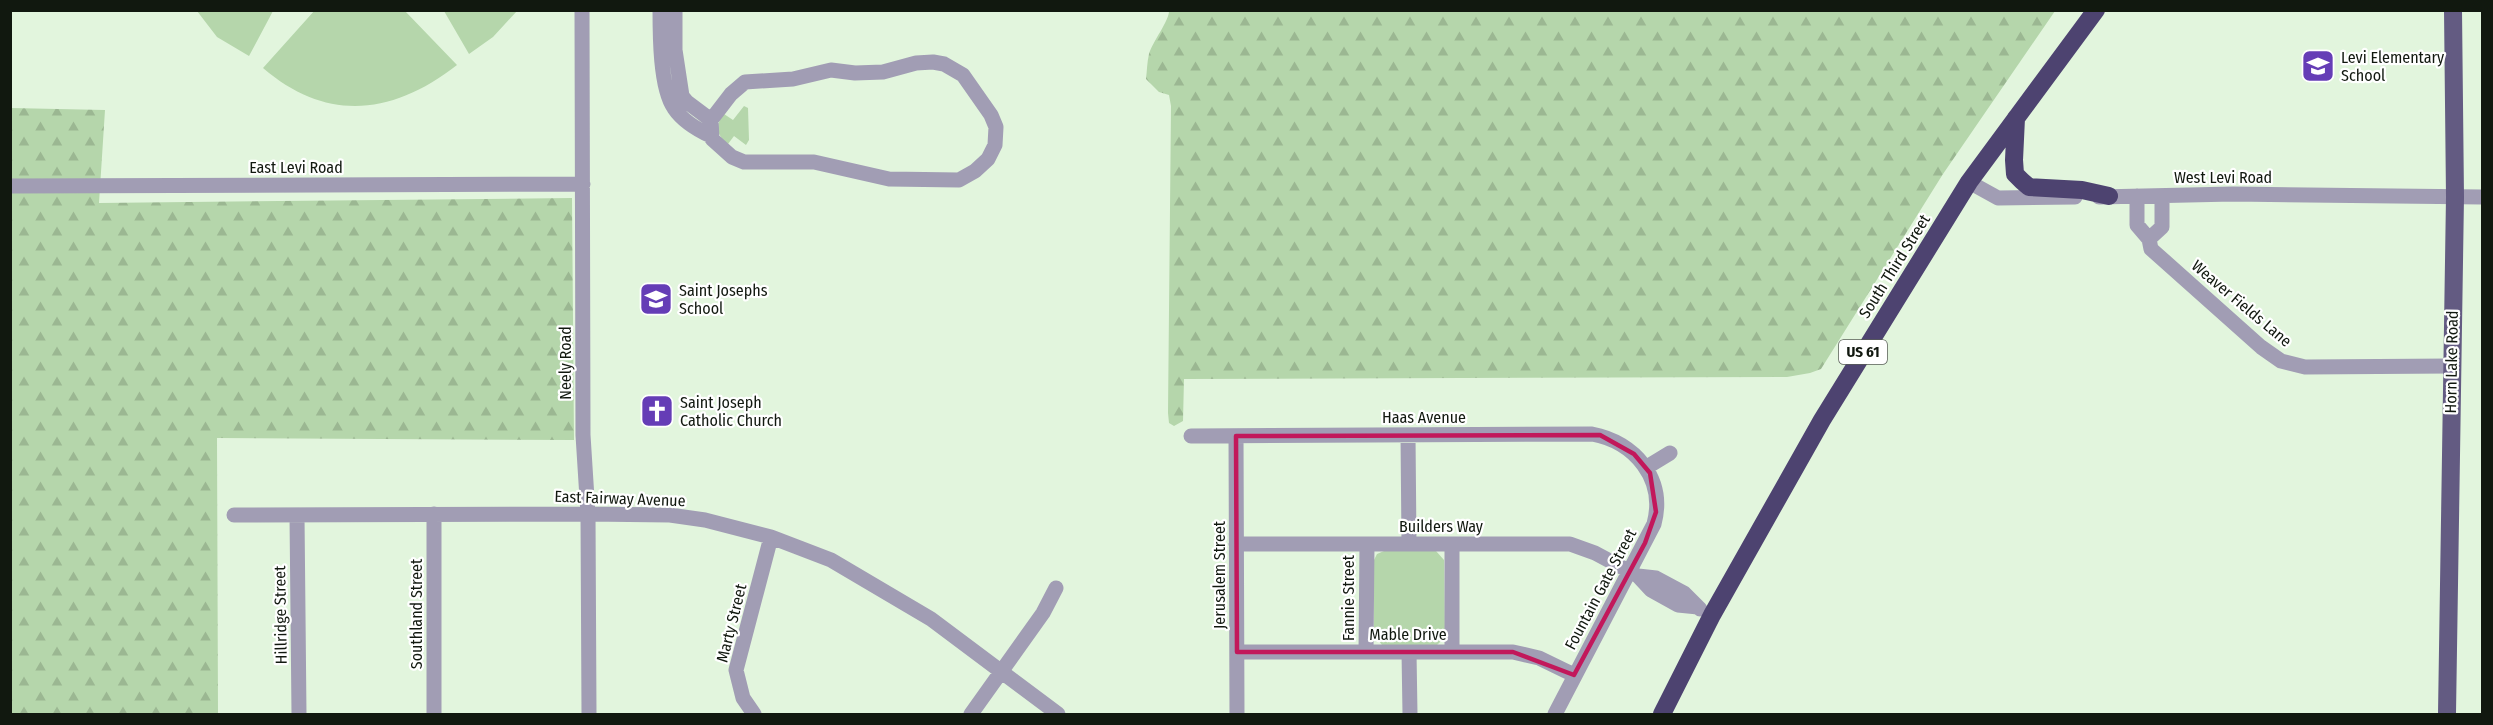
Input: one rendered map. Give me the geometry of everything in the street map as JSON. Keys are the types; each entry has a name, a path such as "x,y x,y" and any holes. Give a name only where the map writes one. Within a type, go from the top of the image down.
{"highway":[{"name":"South Third Street","path":"1662,714 1705,611 1822,420 1969,182 2096,10"},
{"path":"2016,118 2014,160 2016,174 2029,187 2082,190 2109,196"}],"main road":[{"name":"Horn Lake Road","path":"2447,714 2455,197 2453,10"}],"street":[{"name":"Neely Road","path":"582,10 583,435 588,514 589,714"},
{"path":"660,10 682,96 711,128 716,145 732,157 744,162 814,162 879,177 959,180 975,171 993,149 997,132 991,115 963,75 944,64 933,62 916,63 883,72 855,73 831,70 793,78 746,82 730,94 711,128"},
{"path":"667,38 675,10"},
{"name":"West Levi Road","path":"1969,182 1998,198 2482,196"},
{"name":"East Levi Road","path":"10,186 582,184"},
{"name":"Weaver Fields Lane","path":"2137,196 2137,225 2149,239 2151,249 2261,347 2281,361 2305,367 2451,366"},
{"path":"2149,239 2162,227 2162,196"},
{"name":"Haas Avenue","path":"1191,435 1592,434 1617,442 1647,467"},
{"path":"1408,435 1409,544"},
{"name":"Jerusalem Street","path":"1236,436 1237,714"},
{"path":"1647,467 1670,453"},
{"name":"Fountain Gate Street","path":"1554,714 1574,675 1634,574 1655,519 1654,487 1647,467"},
{"name":"Southland Street","path":"434,514 434,714"},
{"name":"East Fairway Avenue","path":"234,515 588,514 670,515 705,520 771,537 831,560 931,619 1058,714"},
{"name":"Hillridge Street","path":"297,516 299,714"},
{"name":"Marty Street","path":"754,714 743,698 736,670 771,537"},
{"name":"Builders Way","path":"1236,544 1570,544 1595,553 1634,574 1651,590 1678,605 1705,611"},
{"name":"Fannie Street","path":"1366,652 1367,544"},
{"path":"1452,544 1452,651"},
{"path":"971,714 1042,613 1056,588"},
{"name":"Mable Drive","path":"1237,652 1519,652 1539,658 1574,675"},
{"path":"1409,652 1410,714"}],"highlighted area":[{"path":"1600,435 1634,454 1650,473 1656,512 1645,543 1574,675 1513,652 1237,652 1236,436"}],"green space":[{"path":"315,10 405,11 457,65 433,82 409,94 384,102 360,106 336,104 311,98 287,86 263,68"},
{"path":"1169,10 2055,11 1943,174 1821,369 1787,377 1184,379 1183,421 1174,426 1169,423 1168,413 1171,106 1169,95 1159,92 1146,79 1149,54"},
{"path":"197,11 273,11 249,56 217,37"},
{"path":"444,11 517,11 493,37 469,54"},
{"path":"744,106 748,108 749,140 746,145 734,136 728,144 719,134 719,122 724,114 733,120"},
{"path":"11,108 105,110 99,203 572,198 574,440 217,438 218,714 11,714"},
{"path":"1384,551 1436,551 1444,560 1445,634 1437,645 1382,645 1374,634 1374,560 1377,554"}],"place":[{"name":"Levi Elementary School","path":"2318,66"},
{"name":"Saint Josephs School","path":"656,299"},
{"name":"Saint Joseph Catholic Church","path":"657,411"}]}
